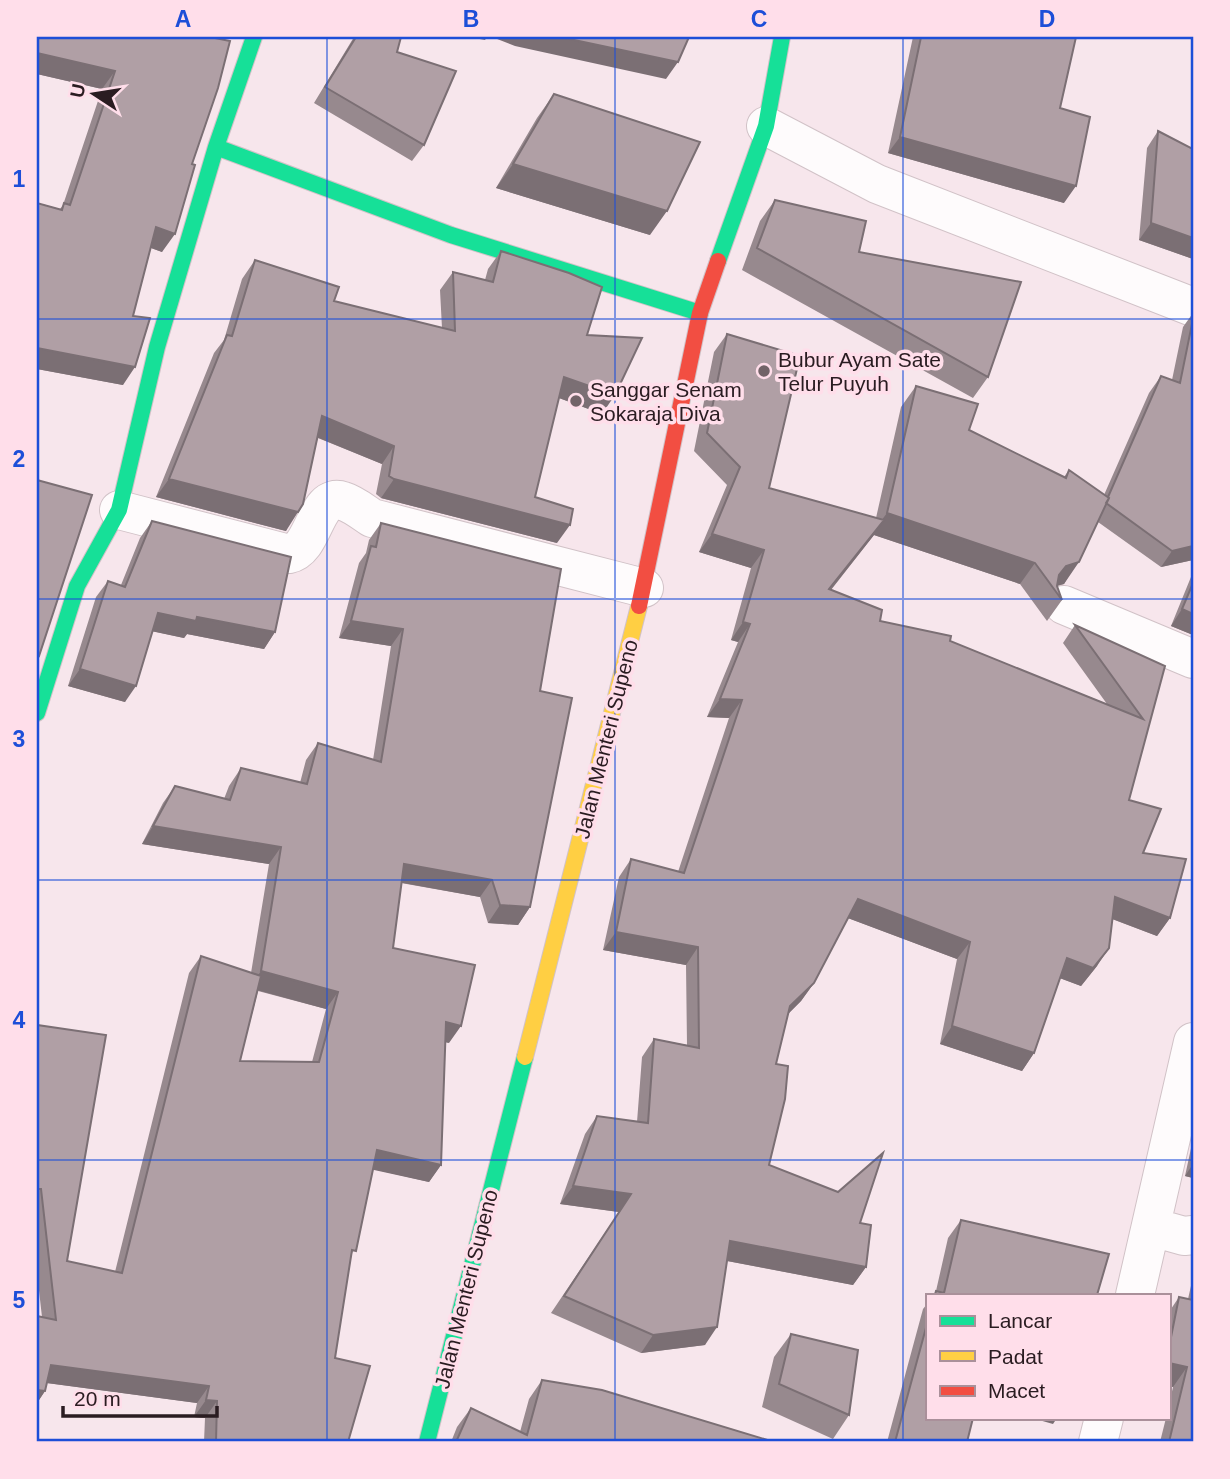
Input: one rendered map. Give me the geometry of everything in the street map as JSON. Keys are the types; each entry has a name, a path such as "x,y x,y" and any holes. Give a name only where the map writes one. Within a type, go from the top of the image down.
{"main road":[{"path":"37,713 77,586 119,510 157,347 216,147 254,37"},
{"name":"Jalan Menteri Supeno","path":"427,1442 644,589 699,313 766,126 782,37"},
{"path":"216,147 451,234 699,313"}],"street":[{"path":"766,126 877,184 1193,307"},
{"path":"119,510 289,554 298,552 304,545 323,507 332,500 341,500 372,518 644,589"},
{"path":"1064,605 1193,659"},
{"path":"1135,1294 1153,1227 1193,1042"},
{"path":"1153,1227 1184,1236 1193,1235"},
{"path":"1098,1442 1104,1420"}],"building":[{"path":"37,37 210,37 230,41 218,88 192,164 195,165 175,234 156,227 133,316 150,318 135,367 37,348 37,203 62,210 64,203 70,205 115,71 37,53"},
{"path":"356,37 401,37 397,52 456,71 424,145 325,87"},
{"path":"560,37 689,37 678,62"},
{"path":"921,37 1076,37 1060,108 1090,117 1076,186 900,137"},
{"path":"554,94 700,142 667,211 513,164"},
{"path":"1158,131 1193,149 1193,238 1151,223"},
{"path":"775,200 866,221 859,252 1021,282 988,377 757,248"},
{"path":"501,251 569,273 602,287 587,335 642,338 615,395 564,377 535,497 573,509 570,525 394,479 389,476 394,446 322,416 303,504 298,512 169,479 227,335 232,336 255,260 339,287 334,301 455,331 453,272 493,282"},
{"path":"1193,319 1193,546 1172,551 1106,503 1161,376 1180,383"},
{"path":"727,334 800,356 769,488 884,520 829,589 882,610 880,621 951,636 950,641 1143,719 1075,625 1165,666 1129,800 1161,809 1143,853 1186,859 1170,918 1115,897 1109,948 1093,968 1067,958 1034,1053 952,1026 970,942 858,899 814,983 790,1006 776,1064 788,1066 785,1099 769,1165 838,1192 883,1153 860,1223 871,1225 866,1267 730,1241 717,1327 653,1335 564,1296 631,1194 573,1186 597,1116 648,1123 654,1039 699,1048 698,947 616,932 631,859 684,873 742,700 720,699 750,624 743,622 764,550 712,534 740,467 707,433"},
{"path":"916,386 978,404 969,430 1066,478 1069,470 1109,498 1079,562 1066,566 1059,575 1057,586 1062,600 1035,563 887,513"},
{"path":"37,480 92,495 39,656 37,655"},
{"path":"152,521 291,557 275,632 197,617 196,621 158,613 136,686 80,669 108,581 125,587"},
{"path":"381,523 561,569 540,691 572,698 530,907 500,905 492,880 404,864 393,948 475,965 461,1026 446,1022 441,1165 377,1150 356,1251 352,1250 335,1358 370,1366 348,1442 216,1442 217,1401 206,1400 209,1386 51,1365 45,1391 37,1390 37,1316 56,1320 41,1189 37,1189 37,1025 106,1035 67,1261 122,1273 201,956 261,976 240,1061 319,1062 338,992 261,971 281,847 153,826 175,786 230,800 241,768 307,784 318,743 381,762 403,629 351,621 371,546 376,547"},
{"path":"1193,583 1193,614 1182,609"},
{"path":"961,1220 1109,1254 1097,1294 935,1294 936,1291 944,1293"},
{"path":"1179,1297 1193,1300 1193,1442 1169,1442 1187,1367 1170,1363 1170,1342"},
{"path":"926,1328 926,1420 972,1420 967,1442 895,1442"},
{"path":"791,1334 858,1350 849,1415 779,1384"},
{"path":"542,1380 602,1390 774,1442 456,1442 471,1408 527,1435"}],"traffic: fast":[{"path":"254,37 216,147 451,235 700,313"},
{"path":"718,261 766,126 782,37"},
{"path":"37,713 77,586 119,510 157,347 216,147"},
{"path":"427,1442 525,1057"}],"traffic: slow":[{"path":"525,1057 639,606"}],"traffic: jam":[{"path":"639,606 700,313 718,261"}],"place":[{"name":"Bubur Ayam Sate Telur Puyuh","path":"764,371"},
{"name":"Sanggar Senam Sokaraja Diva","path":"576,401"}]}
